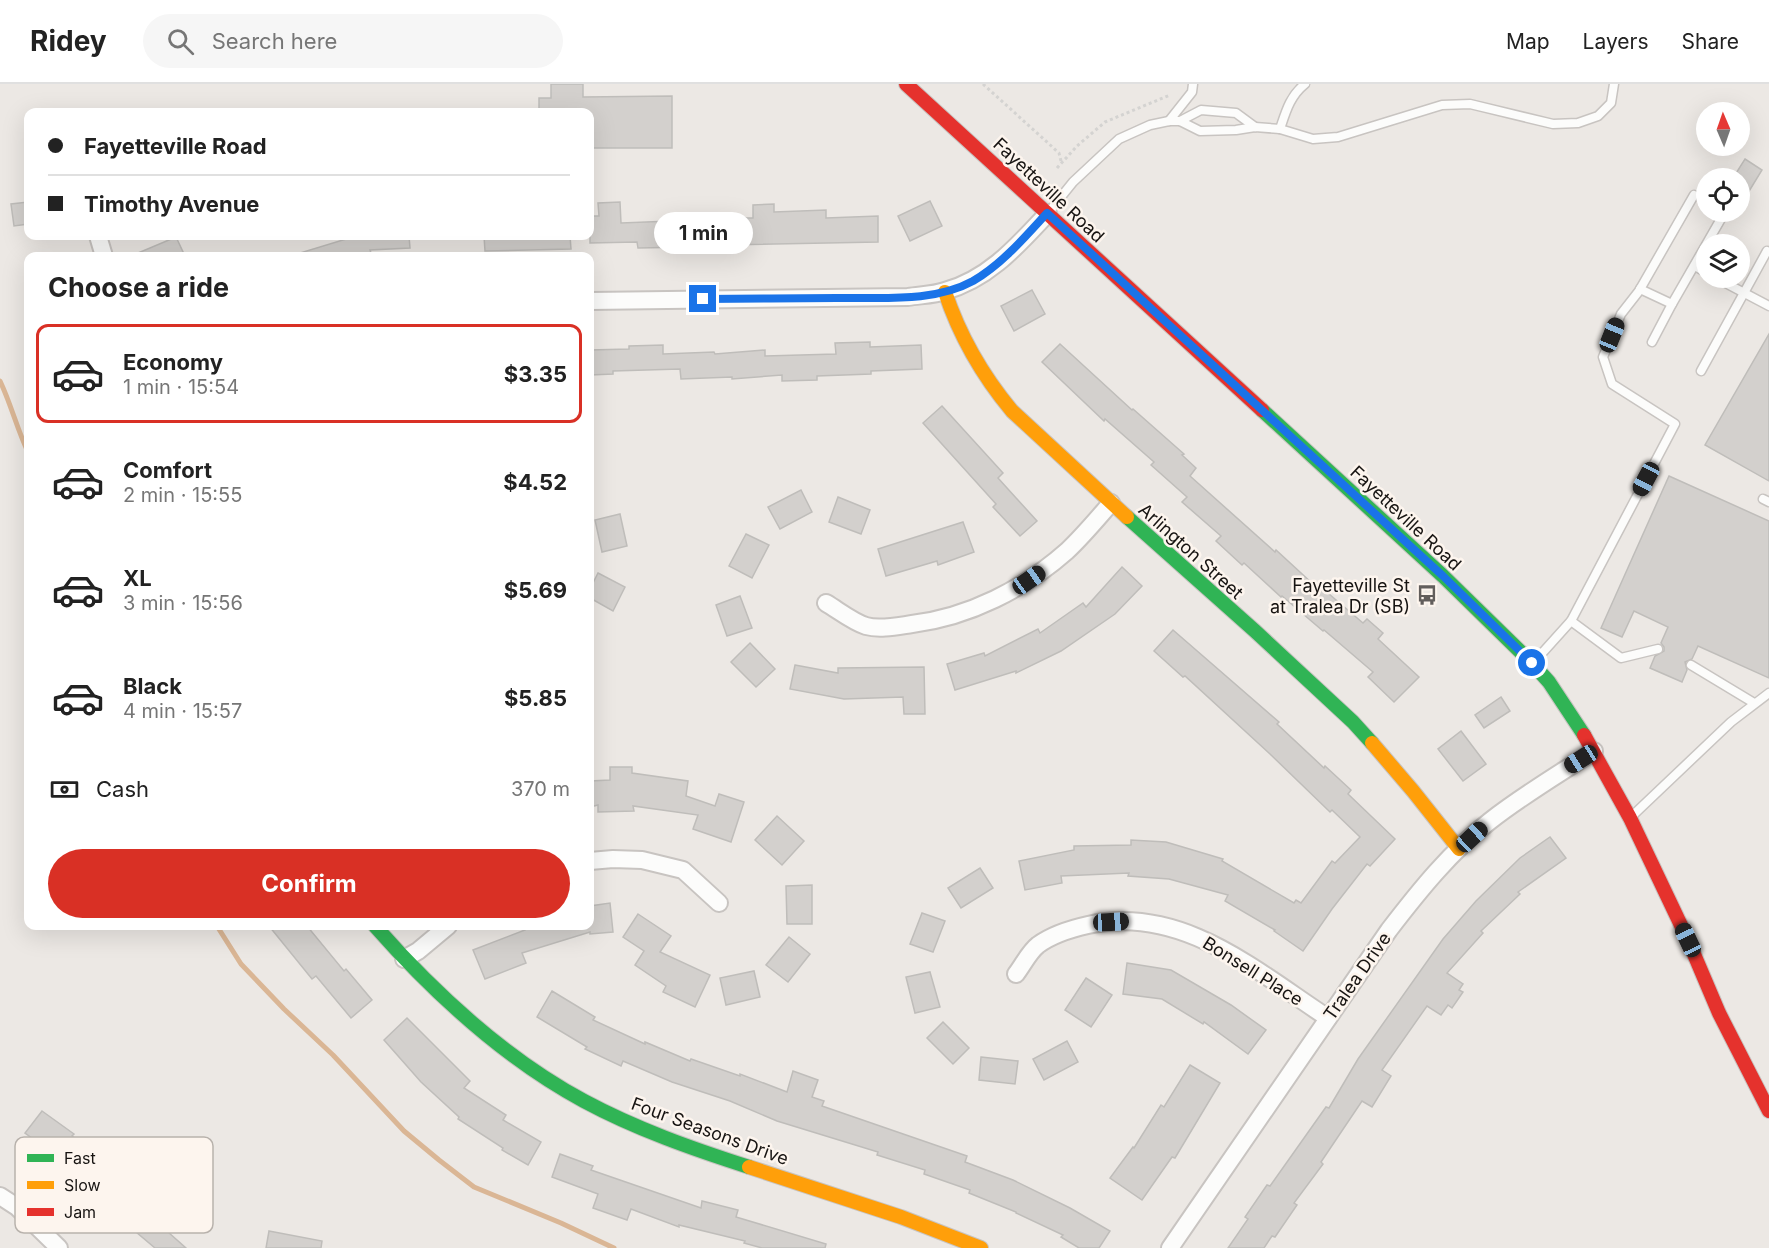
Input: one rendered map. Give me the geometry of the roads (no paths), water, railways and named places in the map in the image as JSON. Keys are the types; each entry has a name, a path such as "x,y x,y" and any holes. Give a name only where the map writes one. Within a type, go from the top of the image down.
{"street":[{"name":"Fayetteville Road","path":"906,84 1443,576 1549,682 1594,751 1630,818 1688,940 1719,1013 1769,1111"},
{"path":"594,301 908,297 945,292 972,281 992,268 1011,252 1047,213"},
{"name":"Arlington Street","path":"945,292 955,322 968,347 997,393 1012,411 1353,722 1459,849"},
{"path":"826,603 866,626 885,627 925,622 963,612 1016,588 1041,572 1068,550 1111,503"},
{"name":"Tralea Drive","path":"1170,1248 1410,902 1459,849 1489,821 1523,796 1594,751"},
{"path":"594,861 635,860 683,870 719,903"},
{"name":"Bonsell Place","path":"1016,974 1036,946 1054,935 1098,923 1147,923 1177,929 1231,953 1328,1018"},
{"name":"Four Seasons Drive","path":"379,930 437,993 472,1023 534,1069 583,1100 684,1145 949,1234 981,1248"},
{"path":"404,959 418,951 443,930"},
{"path":"0,1196 15,1207"},
{"path":"43,1233 59,1248"}],"lane":[{"path":"1169,121 1192,92 1193,84"},
{"path":"1280,129 1288,104 1305,84"},
{"path":"1047,213 1073,182 1119,139 1150,125 1180,121 1200,131 1280,129 1313,139 1338,137 1442,105 1470,104 1553,124 1578,123 1598,116 1611,103 1614,84"},
{"path":"1180,121 1201,110 1236,113 1255,128"},
{"path":"1532,663 1571,621 1675,424 1612,384 1603,357 1621,314 1640,289 1694,195"},
{"path":"1652,342 1719,222"},
{"path":"1701,371 1767,251"},
{"path":"1735,288 1769,306"},
{"path":"1640,289 1672,304"},
{"path":"1571,621 1621,658 1658,649"},
{"path":"1691,665 1754,703"},
{"path":"1630,818 1754,703 1769,693"}],"waterway":[{"path":"0,381 24,442"},
{"path":"220,930 241,964 333,1055 404,1131 439,1160 474,1187 614,1248"}],"place":[{"name":"Fayetteville St at Tralea Dr (SB)","path":"1427,595"}]}
